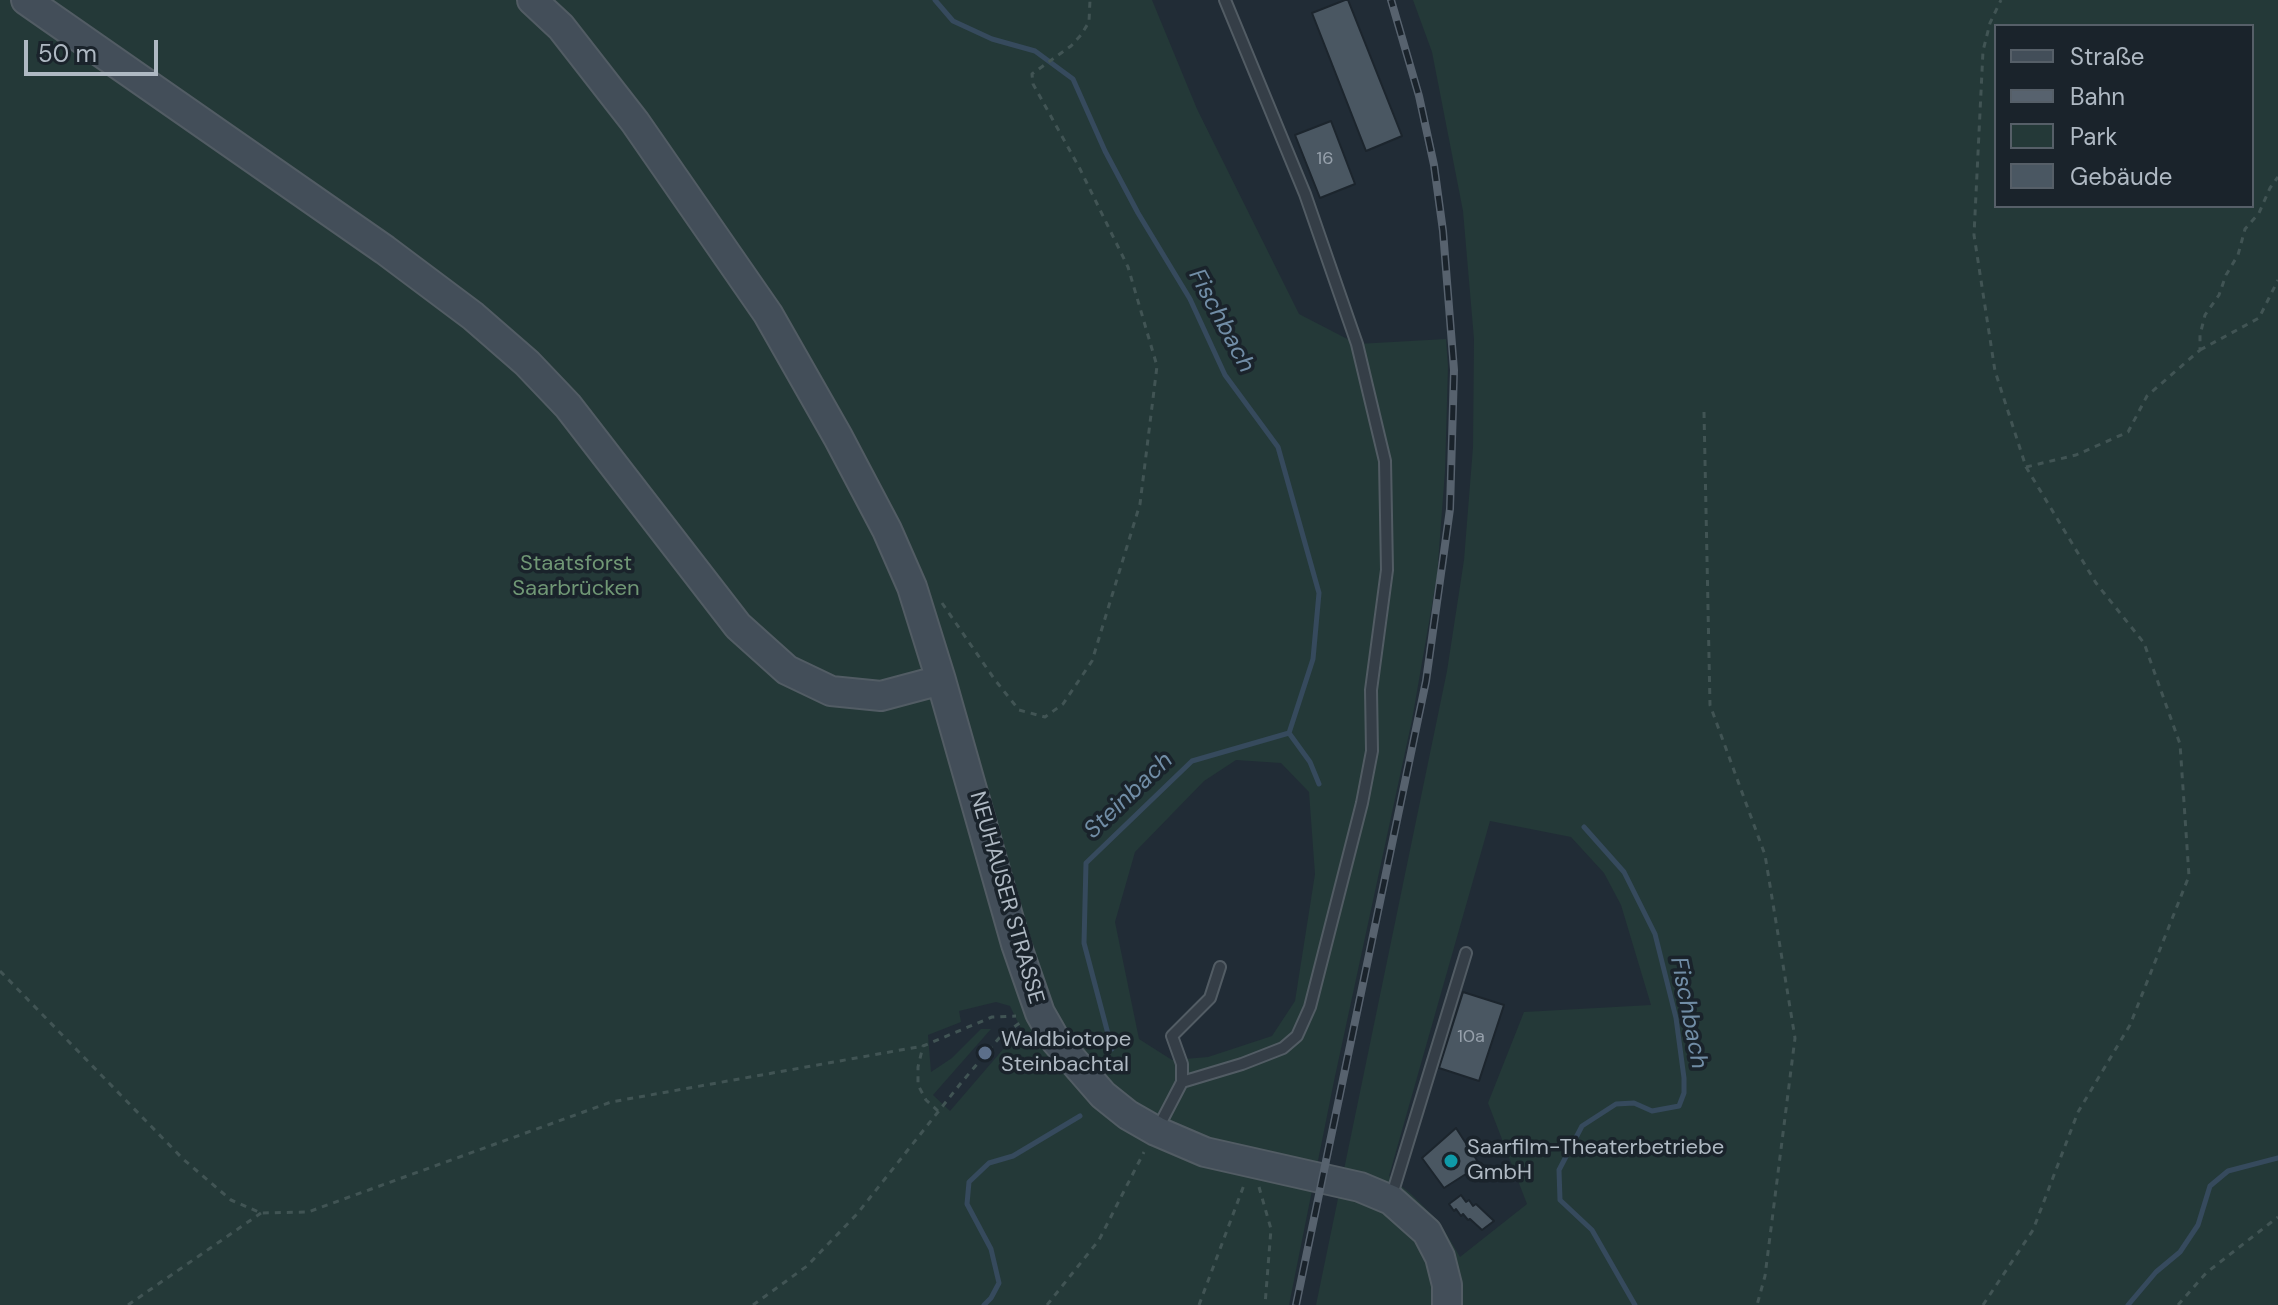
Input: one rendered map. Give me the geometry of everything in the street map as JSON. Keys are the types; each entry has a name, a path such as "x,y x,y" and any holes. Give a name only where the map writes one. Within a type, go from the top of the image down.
{"main road":[{"path":"26,0 385,250 473,316 527,363 568,406 738,626 787,670 831,691 881,696 941,680"},
{"name":"NEUHAUSER STRASSE","path":"532,0 561,27 635,122 768,314 887,530 912,587 941,680 1016,944 1040,1013 1056,1041 1103,1095 1128,1115 1156,1131 1205,1152 1360,1187 1391,1200 1427,1232 1440,1257 1447,1285 1447,1305"}],"lane":[{"path":"1182,1082 1283,1048 1297,1036 1310,1007 1362,803 1372,751 1371,690 1387,570 1385,461 1357,344 1305,194 1225,0"},
{"path":"1391,1200 1466,953"},
{"path":"1156,1131 1182,1082 1182,1064 1172,1036 1210,998 1220,967"}],"path":[{"path":"942,604 1019,710 1045,717 1063,704 1092,661 1140,504 1157,366 1128,267 1080,169 1033,84 1032,74 1071,46 1089,22 1090,0"},
{"path":"1983,1305 2033,1230 2078,1112 2130,1025 2189,876 2180,744 2144,643 2096,583 2026,467 1995,371 1974,235 1983,51 1990,23 2001,0"},
{"path":"2200,350 2205,315 2219,295 2238,255 2245,229 2259,213 2278,177"},
{"path":"2026,467 2076,455 2128,432 2147,396 2200,350 2259,318 2278,280"},
{"path":"1704,412 1710,705 1765,855 1795,1038 1765,1276 1757,1305"},
{"path":"0,971 183,1159 231,1200 261,1213 308,1212 611,1102 923,1046 992,1017 1040,1013"},
{"path":"753,1305 807,1266 847,1224 1000,1037 1040,1013"},
{"path":"923,1046 918,1085 926,1100 938,1111"},
{"path":"1047,1305 1099,1240 1141,1157"},
{"path":"1199,1305 1251,1163"},
{"path":"1251,1163 1271,1229 1265,1305"},
{"path":"128,1305 261,1213"},
{"path":"2178,1305 2206,1273 2278,1217"}],"green space":[{"name":"Staatsforst Saarbrücken","path":"0,0 1152,0 1197,109 1299,314 1357,344 1446,339 1445,471 1437,576 1412,720 1289,1305 0,1305","holes":["1236,760 1281,763 1309,792 1315,874 1295,1001 1272,1036 1208,1057 1172,1060 1139,1039 1115,922 1135,852 1204,781","996,1002 1010,1006 1023,1033 1005,1047 950,1111 933,1095 991,1029 981,1029 952,1058 931,1072 928,1035 961,1022 959,1011"]},
{"path":"1413,0 2278,0 2278,1305 1316,1305 1447,671 1464,560 1473,447 1474,339 1463,211 1432,52","holes":["1490,821 1571,837 1604,873 1621,905 1651,1005 1524,1012 1488,1103 1527,1204 1460,1257 1440,1223 1389,1176"]}],"building":[{"path":"1348,0 1402,136 1366,151 1312,13"},
{"path":"1331,121 1355,184 1320,198 1295,135"},
{"path":"1463,992 1504,1005 1479,1081 1439,1068"},
{"name":"Saarfilm-Theaterbetriebe GmbH","path":"1456,1128 1480,1165 1444,1188 1422,1158"},
{"path":"1461,1195 1466,1202 1469,1200 1473,1206 1476,1204 1494,1221 1482,1230 1456,1209 1454,1211 1449,1204"}],"waterway":[{"name":"Fischbach","path":"935,0 953,21 992,39 1035,51 1073,79 1105,151 1190,299 1225,375 1278,447 1319,593 1313,659 1289,733 1310,762 1319,784"},
{"name":"Steinbach","path":"1112,1049 1084,943 1086,863 1192,761 1289,733"},
{"name":"Fischbach","path":"1584,827 1624,872 1655,934 1676,1018 1684,1078 1684,1093 1679,1106 1652,1111 1634,1103 1616,1104 1582,1126 1559,1170 1560,1200 1592,1230 1635,1305"},
{"name":"Steinbach","path":"984,1305 999,1283 991,1249 967,1204 969,1182 989,1163 1013,1156 1080,1116"},
{"path":"2128,1305 2156,1272 2180,1252 2198,1225 2210,1186 2228,1171 2278,1158"}],"railway":[{"path":"1296,1305 1426,681 1450,509 1454,370 1443,231 1434,165 1419,96 1391,0"}],"place":[{"name":"Waldbiotope Steinbachtal","path":"985,1053"},
{"name":"Saarfilm-Theaterbetriebe GmbH","path":"1451,1161"}]}
